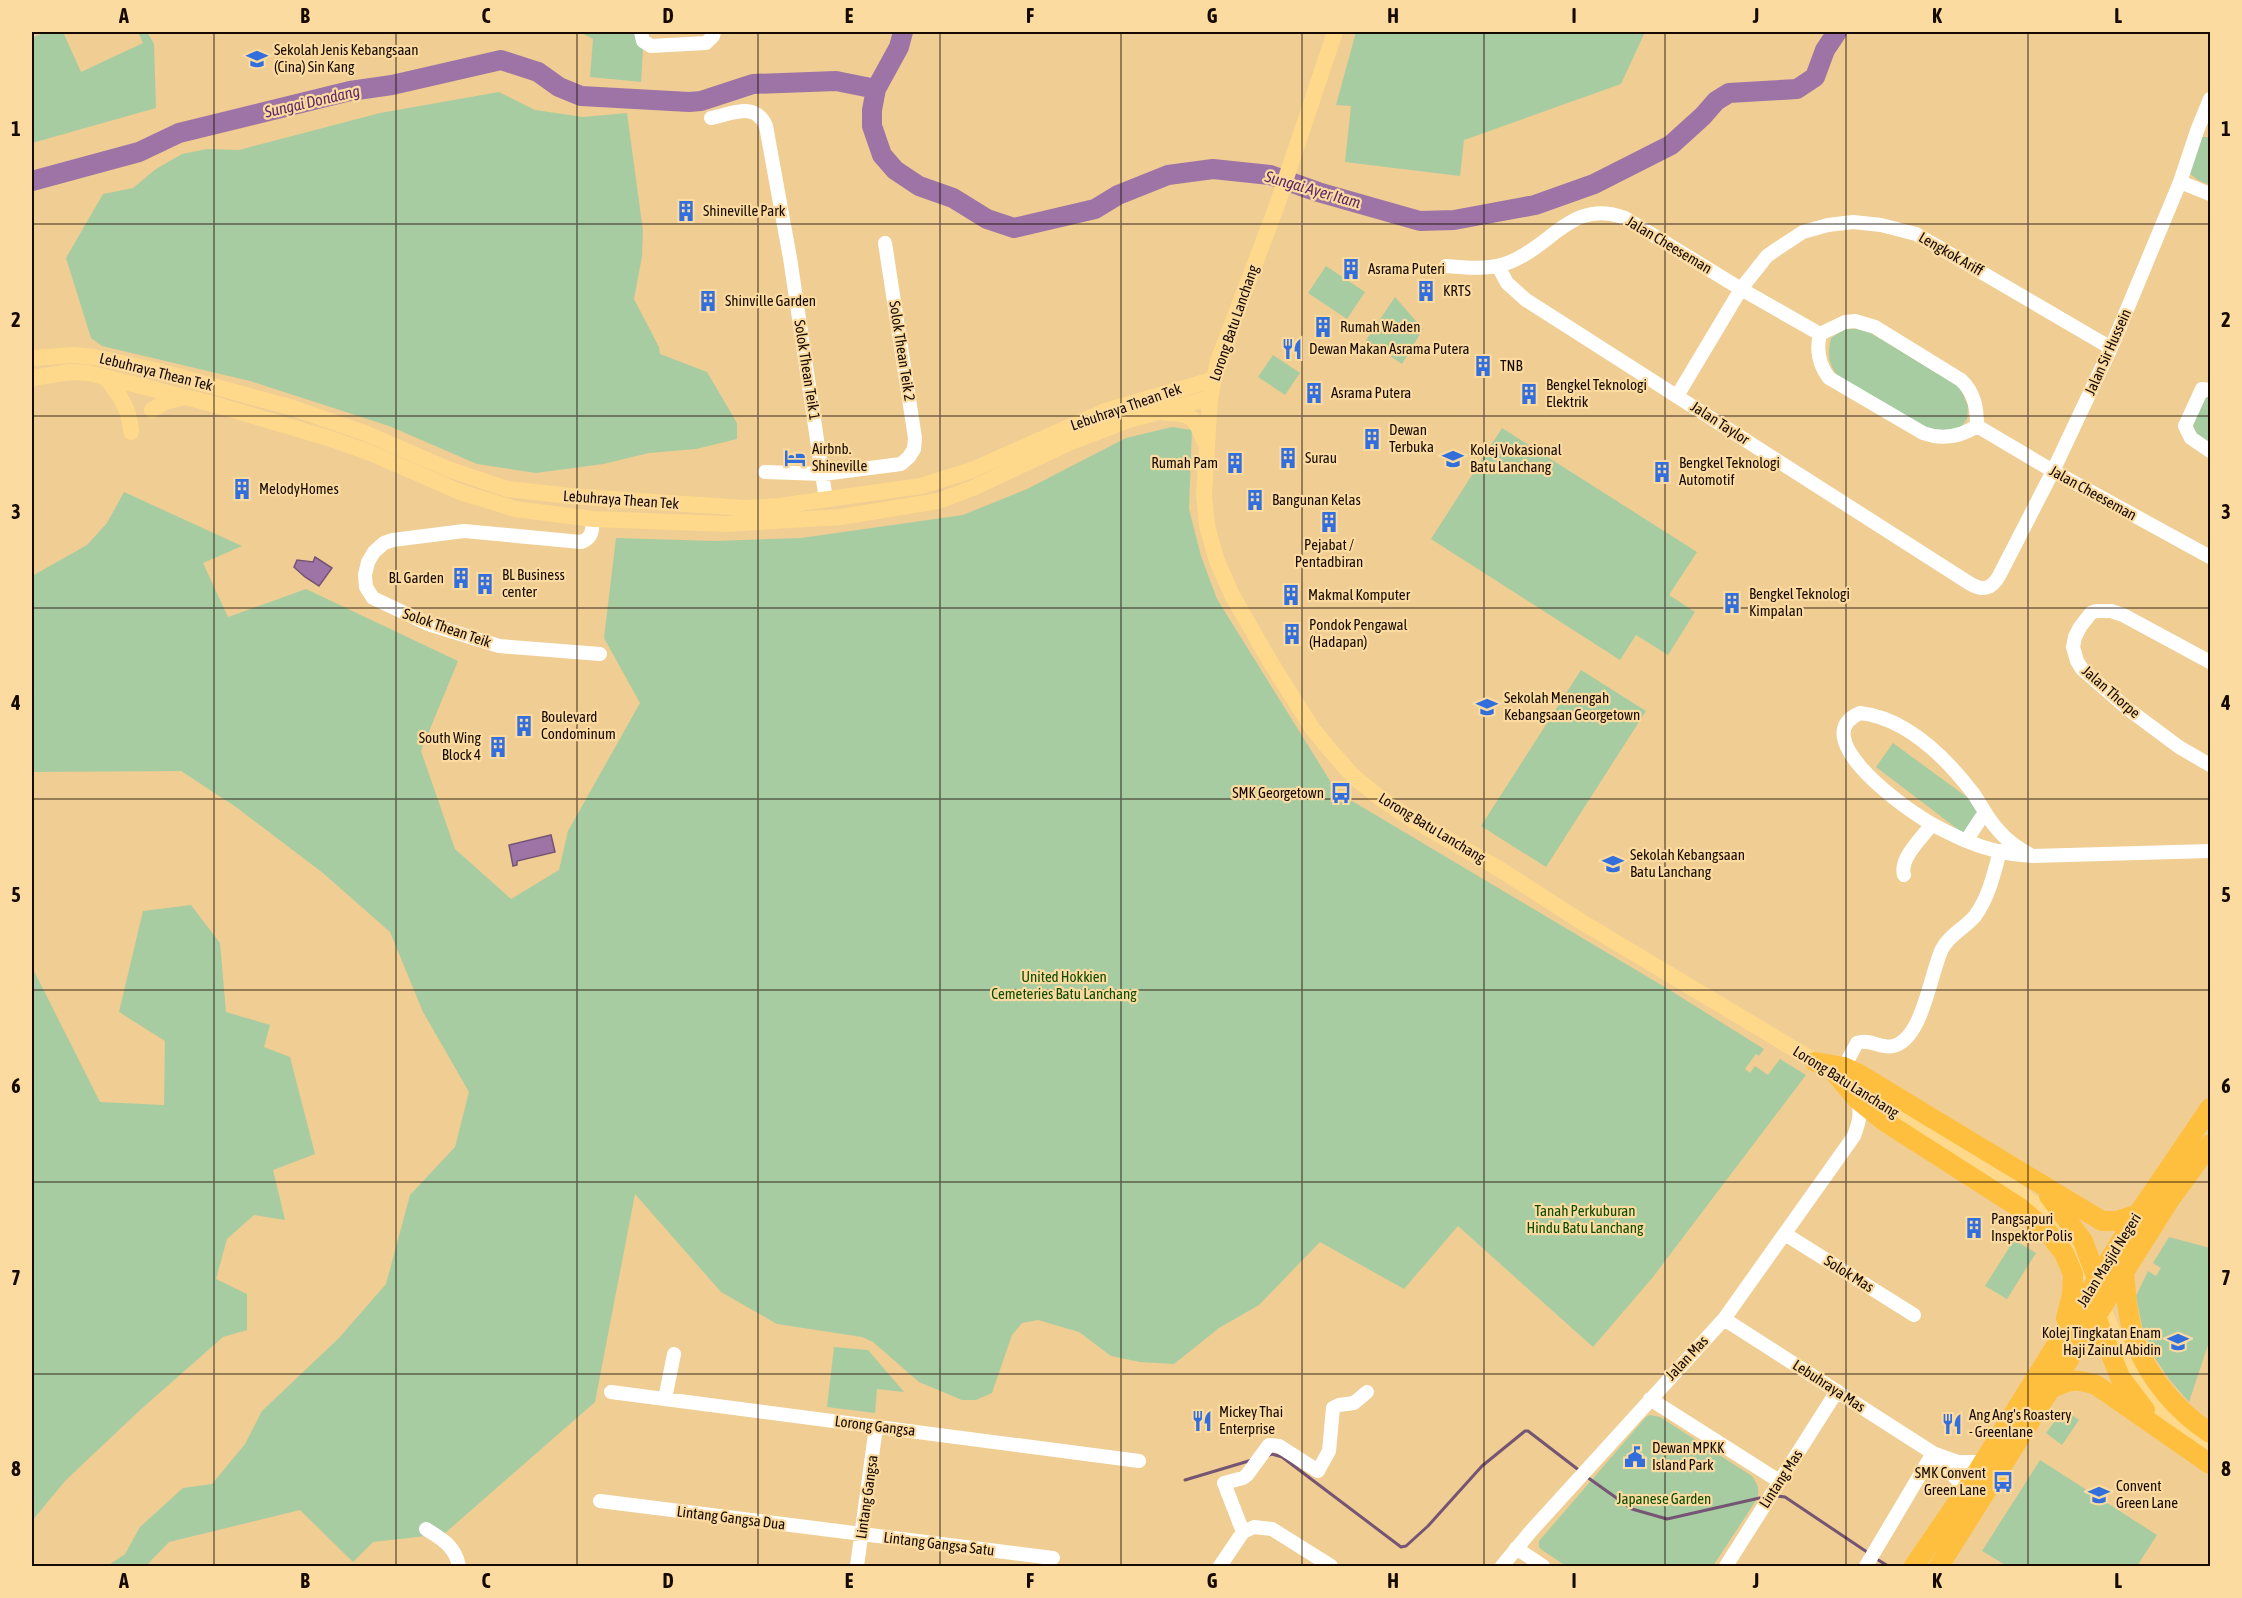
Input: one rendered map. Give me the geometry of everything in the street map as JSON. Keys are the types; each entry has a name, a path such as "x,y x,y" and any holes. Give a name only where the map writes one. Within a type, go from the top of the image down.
{"highway":[{"path":"1815,1062 2030,1177 2102,1221 2117,1221 2138,1214"},
{"path":"1847,1081 1884,1120 2020,1208 2047,1231 2064,1253 2073,1274 2072,1295 2060,1338"},
{"name":"Jalan Masjid Negeri","path":"1940,1566 2050,1389 2138,1214 2211,1108"},
{"name":"Jalan Masjid Negeri","path":"1914,1566 1966,1490 2060,1338 2124,1272 2169,1201 2204,1166 2211,1144"},
{"path":"2030,1177 2055,1202 2084,1241 2097,1299 2120,1377 2135,1400 2163,1430"},
{"path":"2124,1272 2129,1313 2136,1342 2149,1371 2172,1400 2196,1424 2211,1433"},
{"path":"2050,1389 2068,1380 2096,1385 2211,1464"}],"main road":[{"name":"Lorong Batu Lanchang","path":"1335,32 1292,164 1212,380 1204,495 1208,526 1217,561 1232,595 1312,728 1353,776 1380,798 1815,1062"},
{"name":"Lebuhraya Thean Tek","path":"32,357 74,354 94,357 230,390 329,420 481,482 529,493 745,507 891,492 944,479 972,470 1105,411 1212,380"},
{"path":"94,357 113,368 148,378 155,387 167,381 210,391 230,390"},
{"name":"Lebuhraya Thean Tek","path":"32,378 70,372 105,376 155,387 254,415 368,452 460,492 515,509 593,519 727,524 831,518 938,501 973,488 1071,442 1149,413 1210,398"},
{"path":"105,376 125,403 131,432"},
{"path":"152,410 165,402 186,397"},
{"path":"1149,413 1180,413 1191,417 1198,423 1206,447"},
{"path":"529,493 581,506 593,519 604,507 654,507 668,503"},
{"name":"Lorong Batu Lanchang","path":"1847,1081 2006,1183 2038,1206 2058,1226 2086,1268 2097,1299 2136,1378 2175,1423 2211,1450"}],"street":[{"path":"641,32 643,41 651,46 706,43 714,32"},
{"name":"Jalan Sir Hussein","path":"1981,589 1988,588 1995,582 2053,471 2111,348 2180,182 2204,132 2211,99"},
{"name":"Solok Thean Teik 1","path":"711,118 746,110 763,117 766,126 790,258 826,500"},
{"path":"2180,182 2211,194"},
{"name":"Jalan Cheeseman","path":"1446,266 1498,266 1524,255 1578,217 1602,212 1625,218 1741,290 1820,334"},
{"name":"Lengkok Ariff","path":"1677,396 1741,290 1767,256 1803,232 1828,225 1853,222 1902,229 1928,240 2111,348"},
{"name":"Solok Thean Teik 2","path":"823,474 901,464 914,449 915,438 885,243"},
{"name":"Jalan Taylor","path":"1498,266 1507,284 1526,300 1981,589"},
{"path":"1855,321 1875,327 1967,385 1975,401 1977,426 1954,436 1942,438 1932,436 1846,388 1830,378 1822,366 1818,351 1820,334 1845,322 1855,321"},
{"path":"2211,390 2202,389 2185,426 2191,438 2211,451"},
{"name":"Jalan Cheeseman","path":"1977,426 2053,471 2211,557"},
{"path":"765,472 823,474"},
{"name":"Solok Thean Teik","path":"593,519 591,535 581,542 464,531 393,540 384,543 374,552 368,562 365,575 366,587 373,598 428,624 499,646 600,654"},
{"name":"Jalan Thorpe","path":"2211,662 2123,615 2111,611 2091,613 2080,627 2073,646 2082,669 2128,709 2179,747 2211,765"},
{"path":"2032,856 2007,839 1955,771 1915,736 1875,714 1860,713 1853,716 1845,725 1843,737 1854,758 1883,790 1932,824 1966,841 2015,855 2032,856 2211,851"},
{"path":"1966,841 1985,813"},
{"path":"1904,875 1902,869 1905,861 1932,824"},
{"path":"1847,1081 1857,1043 1864,1041 1887,1047 1895,1046 1904,1041 1916,1026 1942,949 1946,941 1975,915 1991,883 2000,851"},
{"name":"Jalan Mas","path":"1502,1566 1588,1466 1724,1319 1785,1234 1854,1136 1861,1118 1847,1081"},
{"name":"Jalan Mas","path":"1854,1136 1873,1120 1884,1120"},
{"name":"Solok Mas","path":"1785,1234 1914,1315"},
{"name":"Lebuhraya Mas","path":"1724,1319 1933,1453 1958,1462 1983,1462"},
{"path":"665,1399 674,1354"},
{"name":"Lintang Mas","path":"1725,1566 1837,1391"},
{"name":"Lorong Gangsa","path":"611,1392 1138,1461"},
{"path":"1243,1532 1224,1483 1243,1478 1269,1445 1279,1446 1318,1472 1329,1451 1333,1408 1354,1403 1367,1392"},
{"path":"1650,1398 1779,1482"},
{"name":"Lintang Gangsa","path":"858,1566 876,1427"},
{"path":"1867,1566 1933,1453"},
{"name":"Lebuhraya Mas","path":"1933,1453 1966,1490"},
{"name":"Lintang Gangsa Dua","path":"600,1502 862,1534"},
{"path":"1220,1566 1243,1532 1254,1527 1272,1528 1331,1566"},
{"path":"426,1529 450,1545 455,1552 459,1566"},
{"name":"Lintang Gangsa Satu","path":"862,1534 1053,1558"},
{"path":"1516,1548 1543,1566"}],"green space":[{"path":"45,32 63,32 81,72 143,43 138,32 147,32 154,44 156,108 32,143 32,38"},
{"path":"580,32 637,32 643,49 641,82 590,77 593,39"},
{"path":"1356,32 1645,32 1621,84 1464,140 1460,176 1345,162 1351,106 1336,105"},
{"path":"499,92 535,110 583,117 627,113 643,231 642,256 634,299 659,347 660,354 707,372 737,423 737,439 696,449 649,453 603,464 536,473 477,464 389,426 250,381 102,346 91,338 66,258 103,194 133,188 156,169 182,154 207,149 239,150 380,113"},
{"path":"2201,137 2210,137 2210,185 2189,173"},
{"path":"1326,266 1365,292 1347,319 1308,293"},
{"path":"1395,297 1423,329 1402,364 1366,340"},
{"path":"1845,329 1864,329 1960,387 1968,406 1967,419 1961,427 1939,433 1928,430 1840,379 1831,364 1829,350 1831,338"},
{"path":"1273,355 1300,373 1285,395 1258,377"},
{"path":"2210,395 2210,444 2193,431 2198,411"},
{"name":"United Hokkien Cemeteries Batu Lanchang","path":"1172,427 1192,430 1189,509 1201,556 1217,599 1337,792 1668,989 1764,1049 1759,1056 1756,1054 1745,1069 1750,1073 1755,1066 1768,1075 1780,1059 1806,1075 1653,1277 1593,1347 1458,1226 1404,1289 1320,1242 1259,1305 1219,1328 1174,1364 1140,1362 1111,1356 1079,1332 1038,1320 1022,1323 1012,1335 992,1393 976,1400 962,1400 919,1382 873,1342 862,1337 777,1324 721,1292 635,1194 595,1402 444,1534 373,1542 353,1562 300,1510 169,1542 146,1566 107,1566 125,1554 140,1527 183,1488 212,1484 245,1444 262,1411 339,1338 386,1284 410,1195 455,1147 469,1092 423,1012 390,932 323,873 236,807 181,771 32,772 32,576 87,545 107,523 124,492 242,546 203,563 228,617 306,589 458,661 421,751 455,849 511,899 559,870 568,831 640,703 604,638 616,538 715,541 801,538 963,515 1027,489 1126,438"},
{"path":"1502,428 1697,552 1669,595 1695,612 1668,655 1636,635 1620,660 1431,539"},
{"path":"1581,670 1646,711 1546,867 1481,826"},
{"path":"1893,743 1975,803 1979,813 1964,834 1876,767"},
{"path":"191,905 220,943 226,1012 270,1025 264,1047 290,1057 315,1154 273,1170 285,1220 254,1215 227,1239 216,1279 247,1294 247,1330 223,1337 139,1411 65,1481 32,1521 32,967 100,1102 164,1105 165,1041 119,1012 143,911"},
{"name":"Kolej Tingkatan Enam Haji Zainul Abidin","path":"2169,1237 2210,1248 2210,1339 2189,1402 2169,1379 2153,1355 2142,1326 2136,1296 2148,1271 2156,1276 2161,1268 2153,1263"},
{"path":"2014,1240 2036,1253 2007,1299 1985,1286"},
{"path":"834,1347 868,1350 904,1392 877,1389 875,1413 827,1407"},
{"path":"2064,1409 2079,1420 2062,1445 2046,1433"},
{"name":"Japanese Garden","path":"1650,1415 1660,1417 1752,1476 1757,1485 1757,1499 1713,1566 1566,1566 1542,1550 1539,1547 1539,1541"},
{"path":"2040,1460 2157,1535 2137,1566 2007,1566 1982,1551"}],"shaded area":[{"path":"315,557 332,568 319,586 294,567 297,560 313,562"},
{"path":"551,835 555,852 517,861 517,865 513,866 509,845"}],"waterway":[{"name":"Sungai Ayer Itam","path":"903,32 899,47 876,89 872,110 872,126 882,155 895,170 919,186 953,198 987,219 1014,228 1095,209 1118,195 1168,175 1213,169 1270,175 1318,192 1420,221 1454,220 1535,205 1594,184 1671,145 1716,101 1729,93 1797,89 1815,77 1825,50 1837,32"},
{"name":"Sungai Dondang","path":"32,181 139,152 179,133 350,91 392,85 501,60 538,72 559,87 581,96 689,102 701,101 753,84 836,81 876,89"},
{"path":"1267,1456 1272,1454 1282,1457 1401,1547 1406,1546 1428,1526 1482,1466 1525,1431 1580,1471"},
{"path":"1185,1480 1252,1460"},
{"path":"1587,1477 1632,1509 1667,1519 1764,1497"},
{"path":"1777,1496 1785,1497 1870,1554"},
{"path":"1875,1558 1888,1566"}],"place":[{"name":"Sekolah Jenis Kebangsaan (Cina) Sin Kang","path":"257,59"},
{"name":"Shineville Park","path":"686,211"},
{"name":"Asrama Puteri","path":"1351,269"},
{"name":"KRTS","path":"1426,291"},
{"name":"Shinville Garden","path":"708,301"},
{"name":"Rumah Waden","path":"1323,327"},
{"name":"Dewan Makan Asrama Putera","path":"1292,349"},
{"name":"TNB","path":"1483,366"},
{"name":"Asrama Putera","path":"1314,393"},
{"name":"Bengkel Teknologi Elektrik","path":"1529,394"},
{"name":"Dewan Terbuka","path":"1372,439"},
{"name":"Airbnb. Shineville","path":"795,458"},
{"name":"Surau","path":"1288,458"},
{"name":"Kolej Vokasional Batu Lanchang","path":"1453,459"},
{"name":"Rumah Pam","path":"1235,463"},
{"name":"Bengkel Teknologi Automotif","path":"1662,472"},
{"name":"MelodyHomes","path":"242,489"},
{"name":"Bangunan Kelas","path":"1255,500"},
{"name":"Pejabat / Pentadbiran","path":"1329,522"},
{"name":"BL Garden","path":"461,578"},
{"name":"BL Business center","path":"485,584"},
{"name":"Makmal Komputer","path":"1291,595"},
{"name":"Bengkel Teknologi Kimpalan","path":"1732,603"},
{"name":"Pondok Pengawal (Hadapan)","path":"1292,634"},
{"name":"Sekolah Menengah Kebangsaan Georgetown","path":"1487,707"},
{"name":"Boulevard Condominum","path":"524,726"},
{"name":"South Wing Block 4","path":"498,747"},
{"name":"SMK Georgetown","path":"1341,793"},
{"name":"Sekolah Kebangsaan Batu Lanchang","path":"1613,864"},
{"name":"Pangsapuri Inspektor Polis","path":"1974,1228"},
{"name":"Kolej Tingkatan Enam Haji Zainul Abidin","path":"2178,1342"},
{"name":"Mickey Thai Enterprise","path":"1202,1421"},
{"name":"Ang Ang's Roastery - Greenlane","path":"1952,1424"},
{"name":"Dewan MPKK Island Park","path":"1635,1457"},
{"name":"SMK Convent Green Lane","path":"2003,1482"},
{"name":"Convent Green Lane","path":"2099,1495"}],"park label":[{"name":"Tanah Perkuburan Hindu Batu Lanchang","path":"1585,1220"}]}
